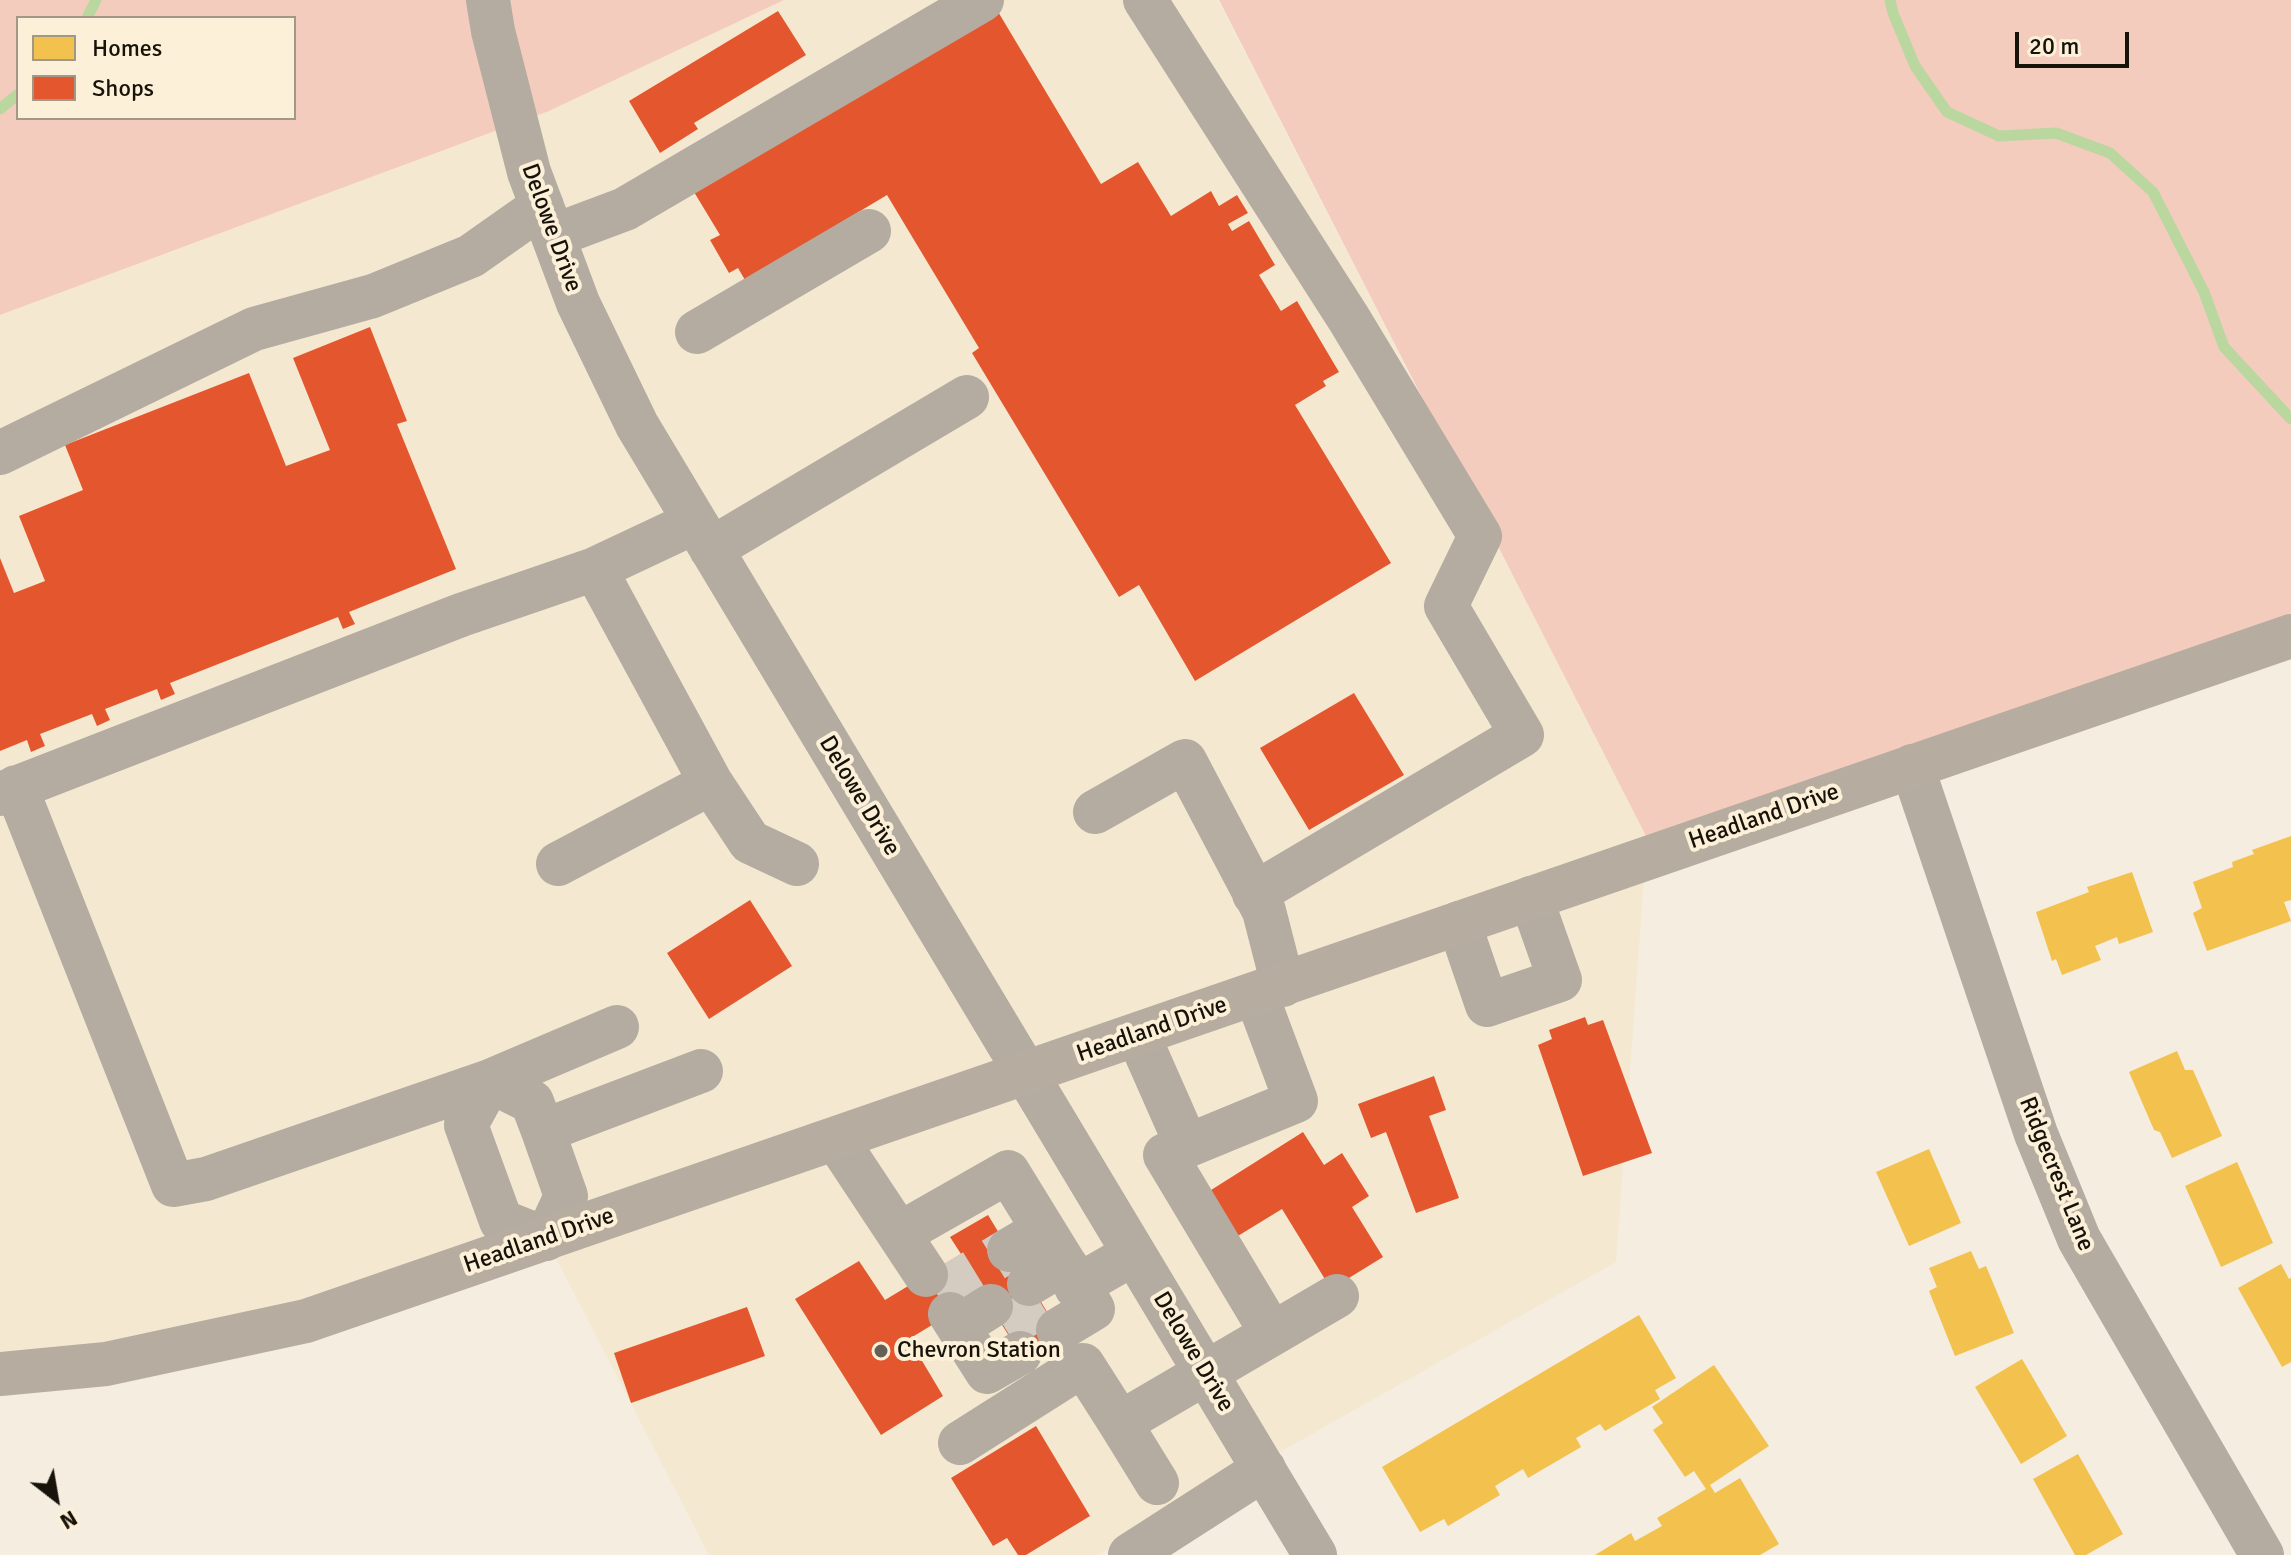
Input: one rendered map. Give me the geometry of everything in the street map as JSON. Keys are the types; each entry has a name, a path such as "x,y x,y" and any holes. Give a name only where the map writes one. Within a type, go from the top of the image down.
{"main road":[{"name":"Headland Drive","path":"0,1374 106,1364 306,1321 2291,636"}],"street":[{"name":"Delowe Drive","path":"488,0 529,172 578,303 637,425 1315,1555"},
{"path":"0,453 254,329 373,296 547,221 625,209 982,0"},
{"path":"1145,0 1349,319 1480,536 1446,606 1522,735 1254,894"},
{"path":"697,332 869,231"},
{"path":"617,1027 490,1081 206,1179 173,1185 8,791 448,620 703,535 967,397"},
{"path":"595,569 711,783 750,842 797,864"},
{"path":"1095,812 1185,761 1264,911 1270,989 1296,1101 1165,1155 1271,1332"},
{"name":"Ridgecrest Lane","path":"1912,766 2036,1134 2079,1239 2262,1555"},
{"path":"558,864 711,783"},
{"path":"1459,923 1487,1005 1560,980 1531,898"},
{"path":"1138,1035 1187,1146"},
{"path":"543,1131 701,1071"},
{"path":"490,1081 532,1102 543,1131 566,1196 546,1239 501,1221 466,1125 490,1081"},
{"path":"836,1139 926,1275"},
{"path":"899,1234 1008,1172 1046,1278 1133,1254"},
{"path":"1120,1423 1337,1296"},
{"path":"960,1443 1083,1365 1157,1483"},
{"path":"1130,1555 1264,1469"}],"shaded area":[{"path":"0,0 784,0 549,111 0,315"},
{"path":"784,0 1218,0 1647,838 1616,1262 1098,1555 709,1555 543,1233 0,1386 0,315 549,111"},
{"path":"1219,0 2291,0 2291,616 1647,838"}],"building: Homes":[{"path":"2291,836 2291,900 2284,902 2291,921 2207,951 2193,913 2202,908 2193,882 2233,867 2232,862 2254,854 2252,850"},
{"path":"2132,872 2153,932 2119,944 2117,937 2095,946 2101,960 2062,975 2056,959 2052,961 2036,912 2089,892 2087,887"},
{"path":"2177,1051 2185,1070 2193,1070 2222,1136 2172,1158 2160,1132 2154,1130 2129,1072"},
{"path":"1929,1149 1961,1223 1909,1246 1876,1172"},
{"path":"2237,1162 2273,1243 2221,1267 2185,1186"},
{"path":"1971,1251 1979,1269 1986,1266 2014,1333 1955,1356 1929,1291 1937,1287 1929,1268"},
{"path":"2281,1264 2291,1278 2291,1362 2282,1367 2238,1288"},
{"path":"1639,1315 1676,1378 1655,1390 1660,1399 1605,1431 1600,1424 1576,1438 1581,1447 1528,1478 1523,1469 1495,1486 1500,1495 1448,1526 1444,1519 1420,1532 1382,1467"},
{"path":"2022,1359 2067,1436 2021,1464 1975,1387"},
{"path":"1714,1365 1769,1446 1710,1485 1715,1493 1740,1478 1779,1544 1760,1555 1595,1555 1631,1533 1635,1541 1662,1526 1657,1518 1706,1489 1694,1471 1685,1477 1653,1430 1663,1423 1652,1407"},
{"path":"2078,1454 2123,1534 2086,1555 2075,1555 2033,1479"}],"building: Shops":[{"path":"997,10 1101,184 1138,162 1171,216 1211,191 1219,206 1237,195 1248,213 1228,224 1232,231 1249,221 1275,265 1259,275 1281,311 1297,301 1339,372 1323,381 1326,386 1295,405 1391,563 1195,681 1139,585 1119,597 972,353 979,348 887,195 745,280 738,268 729,273 710,240 720,235 694,192"},
{"path":"778,11 806,55 694,123 698,129 660,153 629,101"},
{"path":"370,327 407,421 397,424 456,569 349,612 355,624 343,629 338,617 170,683 175,694 161,700 157,689 105,709 110,720 97,726 92,714 40,734 45,746 31,752 27,740 0,751 0,558 14,593 45,581 19,516 83,490 65,445 249,373 286,466 330,450 293,358"},
{"path":"1354,693 1404,775 1309,830 1260,748"},
{"path":"750,900 792,966 709,1019 667,953"},
{"path":"1585,1017 1588,1025 1603,1020 1652,1153 1583,1176 1538,1045 1552,1039 1549,1030"},
{"path":"1434,1076 1446,1110 1429,1116 1459,1198 1416,1213 1386,1132 1371,1138 1358,1104"},
{"path":"1303,1132 1324,1165 1342,1153 1369,1196 1352,1207 1383,1257 1331,1289 1282,1209 1228,1242 1200,1197"},
{"path":"988,1215 1063,1338 1025,1362 983,1294 909,1339 943,1396 881,1435 795,1299 859,1261 885,1300 961,1254 950,1237"},
{"path":"747,1307 765,1356 631,1403 614,1353"},
{"path":"1036,1426 1090,1516 1026,1555 1018,1555 1007,1538 993,1546 951,1478"}],"waterway":[{"path":"88,16 96,0"},
{"path":"1890,0 1915,66 1947,112 1999,136 2056,133 2110,153 2153,192 2204,292 2224,347 2291,419"},
{"path":"0,109 16,96"}],"tunnel":[{"path":"937,1294 1009,1250"},
{"path":"1005,1328 1042,1305"}],"place":[{"name":"Chevron Station","path":"881,1351"}]}
